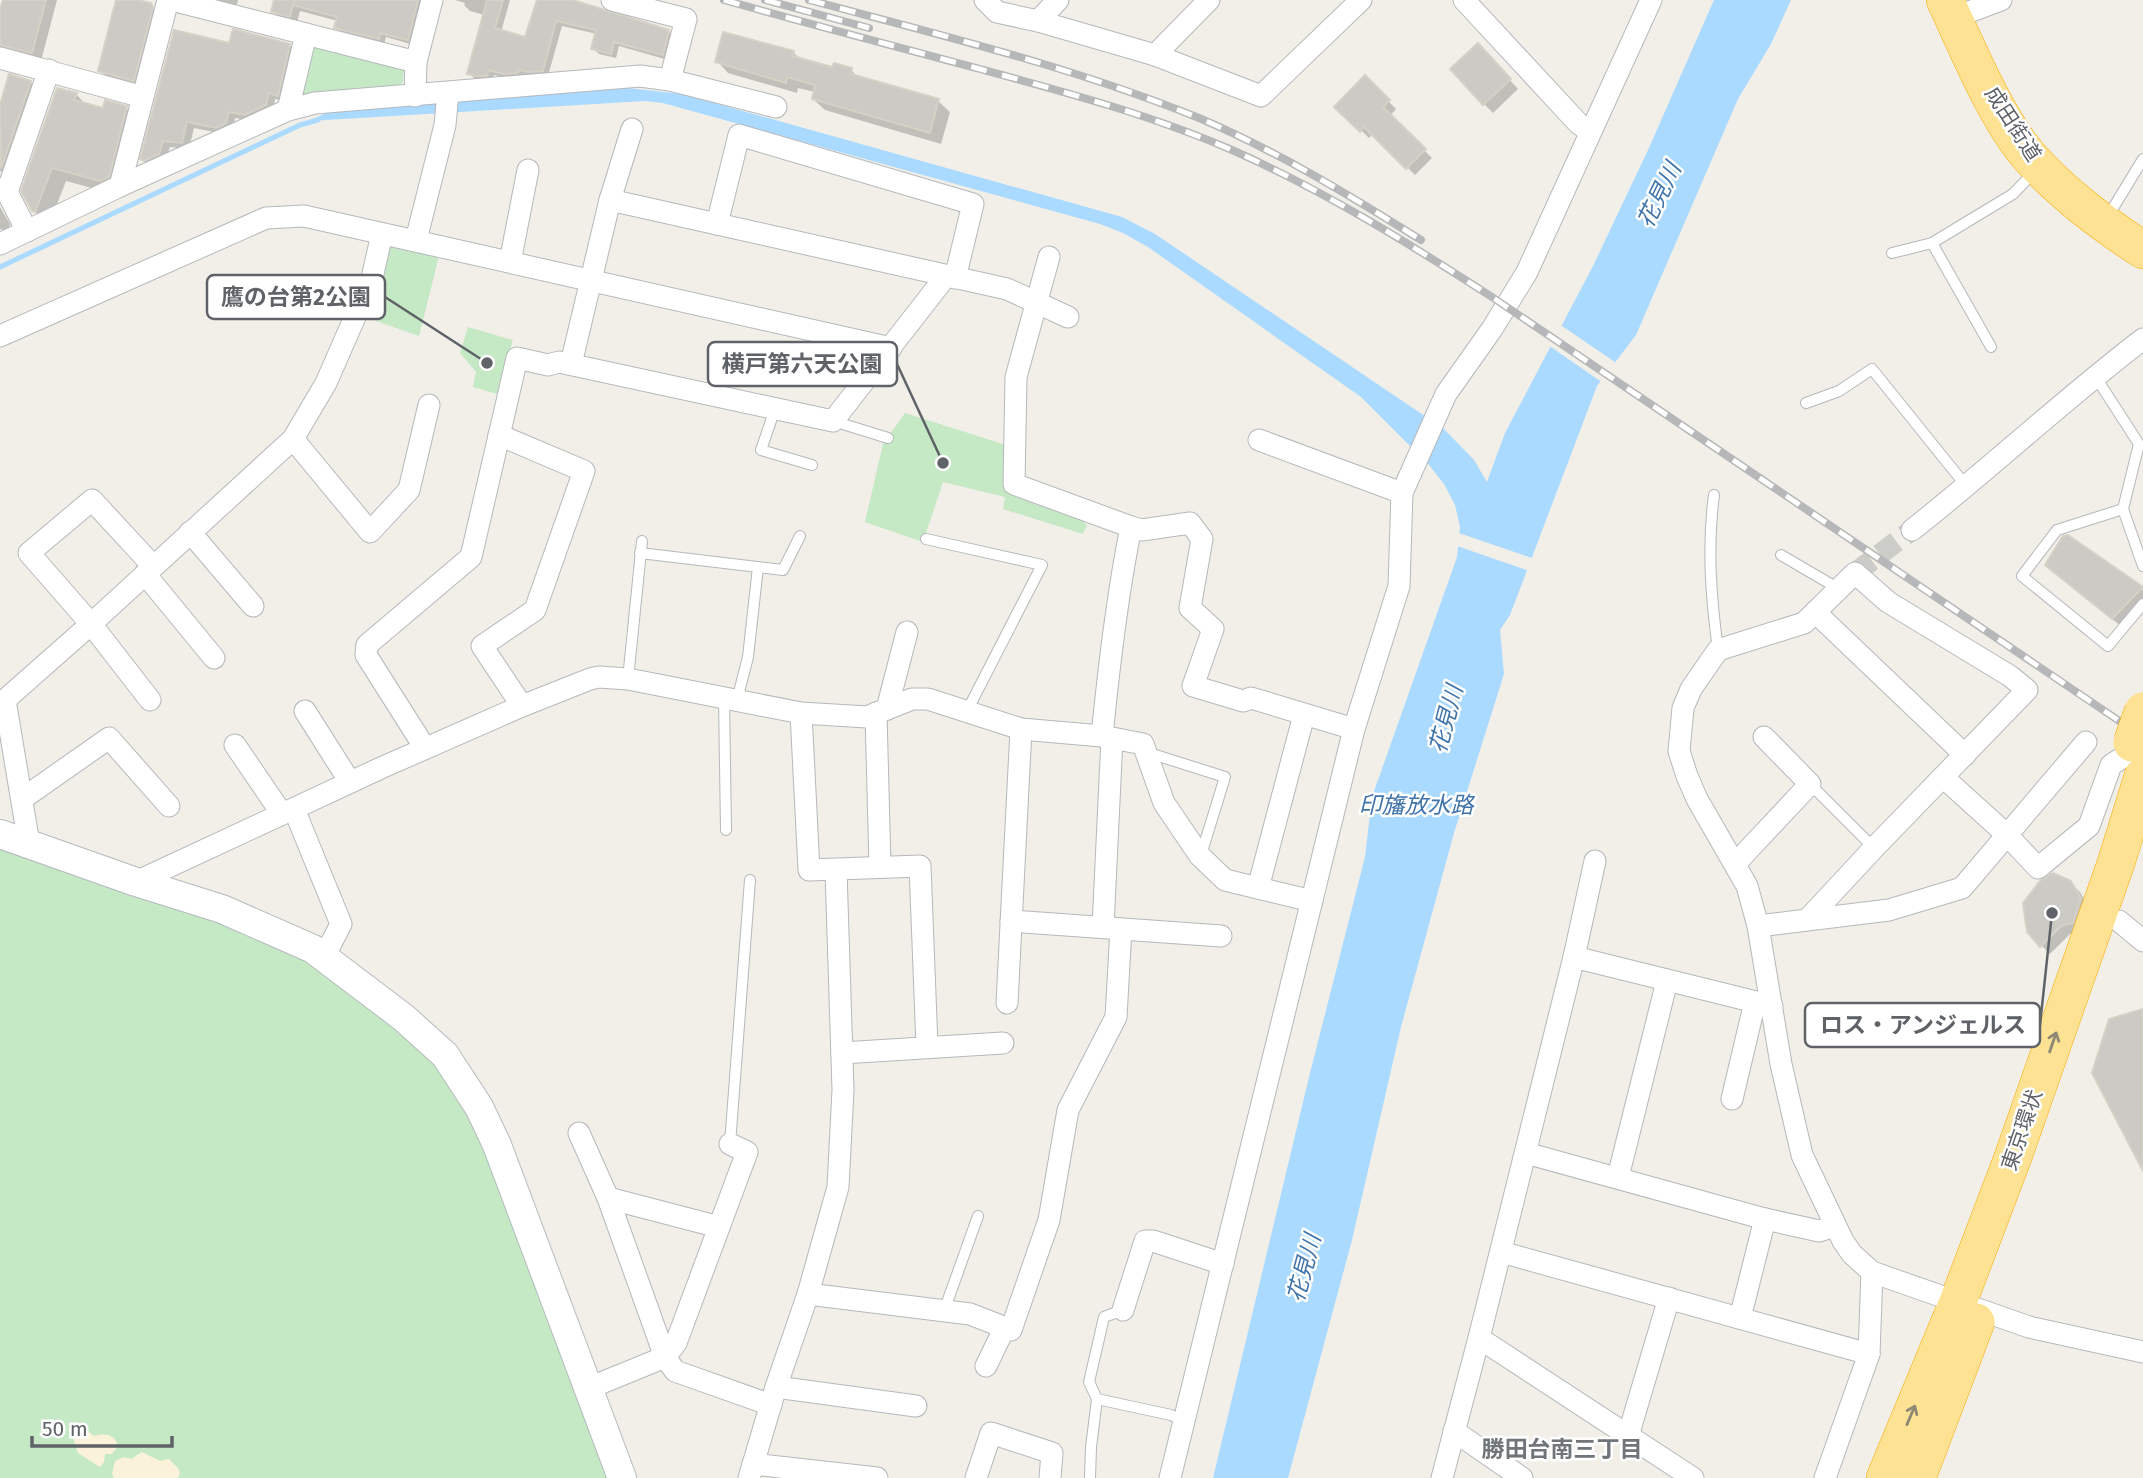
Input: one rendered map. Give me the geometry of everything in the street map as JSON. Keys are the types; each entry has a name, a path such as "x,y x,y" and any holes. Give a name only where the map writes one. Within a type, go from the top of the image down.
{"highway":[{"name":"成田街道","path":"1949,9 2001,114 2028,154 2085,210 2143,250"},
{"path":"2134,860 2137,746"},
{"name":"東京環状","path":"1885,1478 1969,1307 2039,1151 2131,931 2134,860"},
{"name":"東京環状","path":"1917,1478 2013,1157 2134,860"}],"street":[{"path":"120,186 170,0 416,62"},
{"path":"415,96 416,62 432,0"},
{"path":"612,0 685,19 670,80"},
{"path":"985,0 997,12 1155,55 1261,96 1361,0"},
{"path":"1038,21 1058,0"},
{"path":"1155,55 1209,0"},
{"path":"1464,0 1578,123 1589,131"},
{"path":"1170,1478 1354,729 1399,586 1402,493 1446,394 1492,329 1527,272 1651,0"},
{"path":"1949,9 2001,0"},
{"path":"288,110 306,34"},
{"path":"0,58 143,97"},
{"path":"27,231 4,190 49,70"},
{"path":"0,244 288,110 315,103 447,96 640,76 670,80 776,107"},
{"path":"416,240 445,125 447,96"},
{"path":"571,364 610,200 632,129"},
{"path":"425,748 366,655 367,645 471,557 517,358 548,365 559,362 571,364 833,421 951,277 973,204 739,135 717,224"},
{"path":"510,262 527,170"},
{"path":"610,200 1007,289 1068,317"},
{"path":"0,336 266,218 304,216 891,348"},
{"path":"29,844 5,700 293,439 326,383 357,313 372,278 382,234"},
{"path":"1049,257 1016,377 1014,484 1142,530 1190,523 1202,539 1189,608 1213,629 1193,686 1243,701 1251,698 1354,729"},
{"path":"1912,530 2143,339"},
{"path":"293,439 370,532 409,490 429,405"},
{"path":"499,435 584,471 535,610 482,646 522,706"},
{"path":"1259,440 1402,493"},
{"path":"150,699 91,624 29,553 92,500 149,570 214,658"},
{"path":"808,1294 970,1314 1011,1330 1049,1220 1068,1110 1116,1017 1107,737 1110,655 1121,574 1131,527"},
{"path":"190,532 253,606"},
{"path":"1807,920 2027,690 2010,676 1888,601 1855,573 1804,622 1718,650 1691,688 1683,708 1679,751 1698,799 1747,886 1758,926 1764,1004 1802,1155 1835,1226 1853,1254 1872,1272 2029,1327 2143,1352"},
{"path":"1815,612 1965,755"},
{"path":"880,867 882,711 907,632"},
{"path":"136,882 425,748 522,706 599,677 628,679 801,713 867,717 912,699 928,699 1021,729 1107,737 1143,744 1164,803 1200,856 1225,880 1312,901"},
{"path":"305,711 350,782"},
{"path":"801,713 808,870 920,866 927,1046"},
{"path":"1258,888 1304,715"},
{"path":"1007,1003 1021,729"},
{"path":"1735,864 1810,784 1764,737"},
{"path":"22,799 109,738 169,806"},
{"path":"1758,926 1889,910 1962,888 2086,742"},
{"path":"234,745 288,811 341,924 324,957"},
{"path":"1943,777 2007,835 2038,868 2089,826 2111,765 2137,746"},
{"path":"0,834 222,909 313,949 404,1018 445,1055 479,1107 497,1145 622,1478"},
{"path":"1442,1478 1526,1153 1595,860"},
{"path":"836,870 843,1090 838,1187 808,1294 751,1471 877,1478"},
{"path":"1011,921 1221,936"},
{"path":"1574,957 1764,1004"},
{"path":"1618,1177 1667,981"},
{"path":"1732,1099 1764,1004"},
{"path":"842,1053 1003,1043"},
{"path":"579,1133 608,1198 665,1357 675,1371 773,1396 916,1406"},
{"path":"589,1388 665,1357 676,1343 747,1152 730,1144"},
{"path":"1526,1153 1765,1219 1819,1231 1835,1226"},
{"path":"608,1198 719,1227"},
{"path":"1740,1318 1765,1219"},
{"path":"1123,1310 1145,1241 1153,1241 1223,1264"},
{"path":"1501,1252 1870,1354"},
{"path":"1825,1478 1870,1354 1872,1272"},
{"path":"1628,1436 1669,1298"},
{"path":"985,1366 1004,1329"},
{"path":"1479,1338 1693,1478"},
{"path":"1454,1431 1522,1478"},
{"path":"976,1478 991,1433 1052,1453 1050,1478"}],"lane":[{"path":"2103,224 2143,159"},
{"path":"1892,253 1931,243 2013,194 2040,166"},
{"path":"1931,243 1990,347"},
{"path":"1806,403 1839,391 1872,369 1967,487"},
{"path":"2095,376 2139,444 2123,509 2143,566"},
{"path":"775,409 761,450 811,465"},
{"path":"833,421 888,438"},
{"path":"1714,495 1709,531 1711,601 1718,650"},
{"path":"2123,509 2057,530 2022,576 2108,646 2143,604"},
{"path":"628,679 641,547 783,570 800,536"},
{"path":"926,539 1042,565 967,711"},
{"path":"1781,555 1839,589"},
{"path":"726,830 730,699 748,657 758,567"},
{"path":"1146,752 1226,777 1200,856"},
{"path":"1810,784 1874,848"},
{"path":"730,1144 750,880"},
{"path":"944,1311 978,1216"},
{"path":"1090,1478 1097,1399 1089,1382 1104,1317 1123,1310"},
{"path":"1097,1399 1184,1420"}],"green space":[{"path":"310,45 399,67 404,70 403,82 397,87 313,97 298,94"},
{"path":"394,246 439,256 419,336 362,316 385,249"},
{"path":"468,327 513,340 497,394 473,387 476,372 460,353"},
{"path":"905,413 1006,445 1007,490 1071,512 1087,525 1083,534 1003,509 1005,497 943,482 923,542 865,522 883,444"},
{"path":"0,843 217,920 307,959 429,1055 477,1127 610,1478 0,1478"}],"sand":[{"path":"87,1431 94,1436 109,1435 117,1442 118,1446 112,1454 105,1454 100,1467 78,1453 73,1438 77,1433"},
{"path":"142,1452 160,1461 169,1459 178,1468 178,1478 114,1478 112,1474 115,1461 124,1457 131,1459"}],"water":[{"name":"印旛放水路","path":"1714,0 1791,0 1771,44 1738,99 1636,335 1597,386 1510,615 1500,630 1504,674 1454,833 1401,1027 1352,1240 1288,1478 1213,1478 1365,857 1372,797 1457,557 1460,527 1455,505 1444,484 1429,465 1361,397 1148,247 1100,224 663,103 645,101 309,121 338,111 628,88 682,94 1122,217 1155,234 1444,429 1474,460 1487,482 1505,433 1593,266"}],"pier":[{"path":"1559,324 1618,364 1603,383 1548,345"},
{"path":"1456,532 1535,559 1530,571 1454,545"}],"building":[{"path":"3,0 46,0 32,53 0,45 0,10"},
{"path":"116,0 138,0 151,3 153,7 134,81 98,71"},
{"path":"274,0 294,0 290,17 271,12"},
{"path":"294,0 418,0 408,40 380,33 379,39 334,28 337,17 293,5"},
{"path":"487,0 503,0 495,28 525,37 537,0 573,0 669,30 663,55 614,42 611,54 591,49 596,30 556,21 543,71 519,70 518,73 504,74 489,70 487,76 467,74"},
{"path":"233,29 290,44 278,96 269,93 266,105 245,115 229,112 226,123 217,128 187,122 182,143 163,141 159,154 144,161 140,159 174,30 229,43"},
{"path":"723,32 794,51 793,56 832,67 834,63 852,68 851,74 939,99 930,133 812,99 815,85 787,77 786,83 715,62"},
{"path":"1478,43 1511,79 1483,105 1450,69"},
{"path":"9,74 31,81 1,169 0,105"},
{"path":"1365,75 1390,100 1383,107 1426,149 1406,169 1364,127 1360,132 1334,107"},
{"path":"57,88 77,93 74,100 103,108 105,100 127,106 109,177 100,181 52,168 35,212 21,191"},
{"path":"2068,535 2143,587 2112,619 2045,565 2063,536"},
{"path":"2053,873 2071,881 2081,898 2073,923 2061,926 2040,947 2027,932 2023,903 2040,881"},
{"path":"2143,1009 2143,1171 2092,1073 2109,1019"}],"waterway":[{"path":"0,267 300,125 318,120"}],"tunnel":[{"path":"1855,573 1912,530"}],"railway":[{"path":"724,0 1108,105 1201,137 1300,183 1399,238 1495,299 2143,737"},
{"path":"765,0 869,28"},
{"path":"809,0 1055,67 1199,118 1285,159 1421,240"}],"place":[{"name":"鷹の台第2公園","path":"487,363"},
{"name":"横戸第六天公園","path":"943,463"},
{"name":"ロス・アンジェルス","path":"2052,913"}],"district":[{"name":"勝田台南三丁目","path":"1562,1449"}],"water label":[{"name":"花見川","path":"1659,195"},
{"name":"花見川","path":"1446,719"},
{"name":"花見川","path":"1304,1268"}]}
